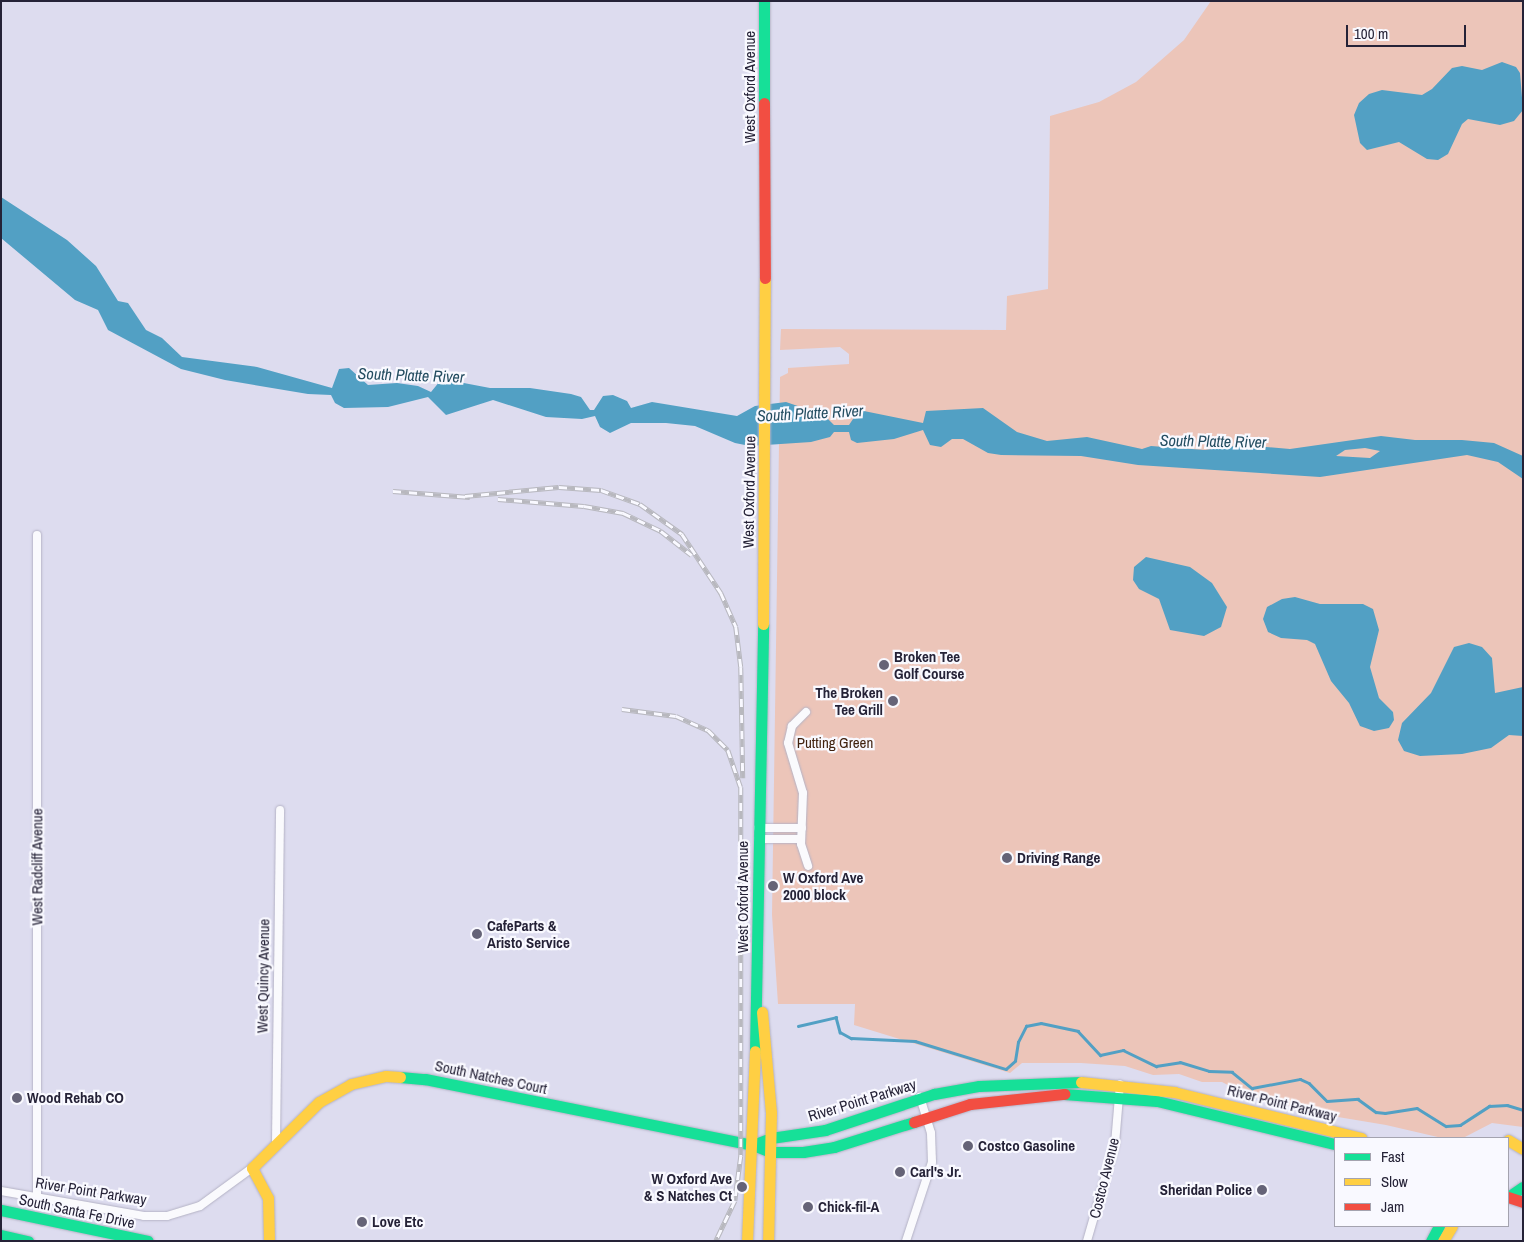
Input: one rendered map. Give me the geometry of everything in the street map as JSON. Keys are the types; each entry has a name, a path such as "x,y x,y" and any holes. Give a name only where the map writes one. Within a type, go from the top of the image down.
{"main road":[{"name":"West Oxford Avenue","path":"747,1241 753,1145 758,983 758,833 766,378 764,1"},
{"name":"West Oxford Avenue","path":"758,983 770,1081 768,1241"},
{"name":"South Natches Court","path":"252,1168 319,1102 336,1091 364,1080 398,1075 753,1145"},
{"name":"River Point Parkway","path":"753,1145 770,1138 825,1130 920,1097 1010,1084 1063,1081 1120,1090 1334,1144"},
{"name":"River Point Parkway","path":"753,1145 770,1152 803,1152 834,1147 927,1115 970,1104 1023,1096 1120,1090 1182,1094 1357,1137"},
{"path":"252,1168 268,1198 269,1241"},
{"path":"1509,1196 1523,1187"},
{"path":"1509,1197 1523,1202"},
{"name":"South Santa Fe Drive","path":"1,1210 148,1241"},
{"path":"1432,1241 1439,1227"},
{"path":"1443,1241 1451,1227"},
{"path":"1,1235 28,1241"}],"street":[{"name":"West Radcliff Avenue","path":"37,535 37,1198"},
{"path":"806,712 792,726 788,739 804,801 801,839 808,866"},
{"name":"West Quincy Avenue","path":"276,1143 280,810"},
{"path":"758,833 802,828"},
{"path":"758,833 801,839"},
{"name":"Costco Avenue","path":"1087,1241 1114,1148 1120,1090"},
{"path":"906,1241 932,1162 932,1139 927,1115 920,1097"},
{"name":"River Point Parkway","path":"1,1191 144,1216 167,1216 200,1206 252,1168"}],"green space":[{"name":"Broken Tee Golf Course","path":"1211,1 1523,1 1523,1127 1492,1123 1465,1137 1438,1137 1386,1125 1326,1115 1247,1095 1222,1082 1202,1082 1179,1074 1153,1075 1125,1066 1081,1063 1022,1063 1010,1073 854,1025 855,1004 778,1004 772,915 780,377 788,373 788,368 849,364 849,354 840,347 780,350 781,329 1006,330 1007,296 1048,289 1050,116 1099,102 1136,82 1184,40"}],"water":[{"path":"1502,62 1516,67 1520,73 1523,110 1514,121 1500,125 1468,119 1462,124 1448,154 1438,160 1427,159 1399,142 1367,150 1360,143 1354,115 1359,103 1369,94 1382,90 1422,95 1432,89 1452,68 1462,66 1482,70"},
{"name":"South Platte River","path":"1,197 67,240 96,266 118,301 128,303 146,330 162,338 182,357 257,367 332,388 339,369 349,368 368,385 397,383 418,386 431,392 440,381 448,380 490,388 530,388 581,397 590,410 594,410 603,396 613,395 627,401 631,408 652,402 737,416 755,406 786,402 824,415 834,425 849,425 859,410 923,423 926,411 983,408 1017,432 1047,441 1087,437 1142,449 1151,446 1205,450 1243,445 1290,449 1381,436 1415,440 1462,440 1494,443 1523,456 1523,479 1498,462 1467,455 1320,477 1138,465 1081,456 1001,455 988,453 963,439 952,439 941,447 930,445 923,430 894,439 857,443 851,440 849,432 834,432 830,437 811,442 750,446 735,443 695,426 666,423 631,423 610,433 600,427 595,416 582,419 546,417 493,400 446,415 428,397 388,407 344,408 335,403 331,395 308,394 225,380 181,369 108,330 98,310 75,300 1,238","holes":["1365,448 1380,451 1370,458 1336,456 1345,450"]},
{"path":"1146,557 1190,567 1212,583 1227,607 1221,627 1204,636 1170,630 1159,599 1139,589 1133,580 1134,567"},
{"path":"1295,597 1320,604 1363,604 1373,609 1379,630 1370,667 1379,698 1393,712 1394,720 1389,728 1374,731 1360,726 1349,703 1331,681 1315,644 1307,640 1281,638 1268,632 1263,619 1267,607 1282,599"},
{"path":"1469,643 1482,647 1492,658 1495,693 1523,687 1523,736 1509,735 1491,748 1462,754 1420,756 1404,751 1398,740 1402,723 1431,693 1454,647"}],"waterway":[{"path":"798,1026 836,1017 840,1032 851,1038 915,1041 1006,1069 1015,1061 1018,1042 1026,1026 1041,1023 1078,1031 1100,1055 1123,1050 1156,1066 1180,1062 1209,1071 1232,1072 1252,1088 1300,1079 1309,1083 1327,1101 1358,1099 1376,1112 1385,1113 1417,1108 1446,1126 1460,1125 1489,1106 1507,1105 1523,1110"}],"railway":[{"path":"465,496 559,487 601,490 640,504 682,534 721,593 736,627 741,667 743,778"},
{"path":"393,491 470,497"},
{"path":"498,499 584,506 623,513 661,531 692,555"},
{"path":"622,709 676,716 708,730 728,750 741,787 741,1156 735,1201 716,1241"}],"traffic: fast":[{"path":"764,1 764,103"},
{"path":"755,1051 763,624"},
{"path":"400,1077 425,1079 753,1145 770,1152 803,1152 834,1147 914,1122"},
{"path":"753,1145 771,1138 825,1130 934,1094 979,1086 1081,1082"},
{"path":"1064,1094 1157,1101 1334,1144"},
{"path":"1509,1196 1523,1187"},
{"path":"1,1210 148,1241"},
{"path":"1431,1241 1438,1227"},
{"path":"1,1235 28,1241"}],"traffic: slow":[{"path":"763,624 765,278"},
{"path":"762,1012 771,1113 768,1241"},
{"path":"747,1241 755,1051"},
{"path":"269,1241 268,1198 252,1168 319,1102 351,1084 386,1076 400,1077"},
{"path":"1081,1082 1174,1092 1357,1137"},
{"path":"1509,1141 1523,1149"},
{"path":"1443,1241 1451,1227"}],"traffic: jam":[{"path":"764,103 765,278"},
{"path":"914,1122 970,1104 1064,1094"},
{"path":"1509,1197 1523,1202"}],"place":[{"name":"Broken Tee Golf Course","path":"884,665"},
{"name":"The Broken Tee Grill","path":"893,701"},
{"name":"Driving Range","path":"1007,858"},
{"name":"W Oxford Ave 2000 block","path":"773,886"},
{"name":"CafeParts & Aristo Service","path":"477,934"},
{"name":"Wood Rehab CO","path":"17,1098"},
{"name":"Costco Gasoline","path":"968,1146"},
{"name":"Carl's Jr.","path":"900,1172"},
{"name":"W Oxford Ave & S Natches Ct","path":"742,1187"},
{"name":"Sheridan Police","path":"1262,1190"},
{"name":"Chick-fil-A","path":"808,1207"},
{"name":"Love Etc","path":"362,1222"}],"park label":[{"name":"Putting Green","path":"835,743"}]}
